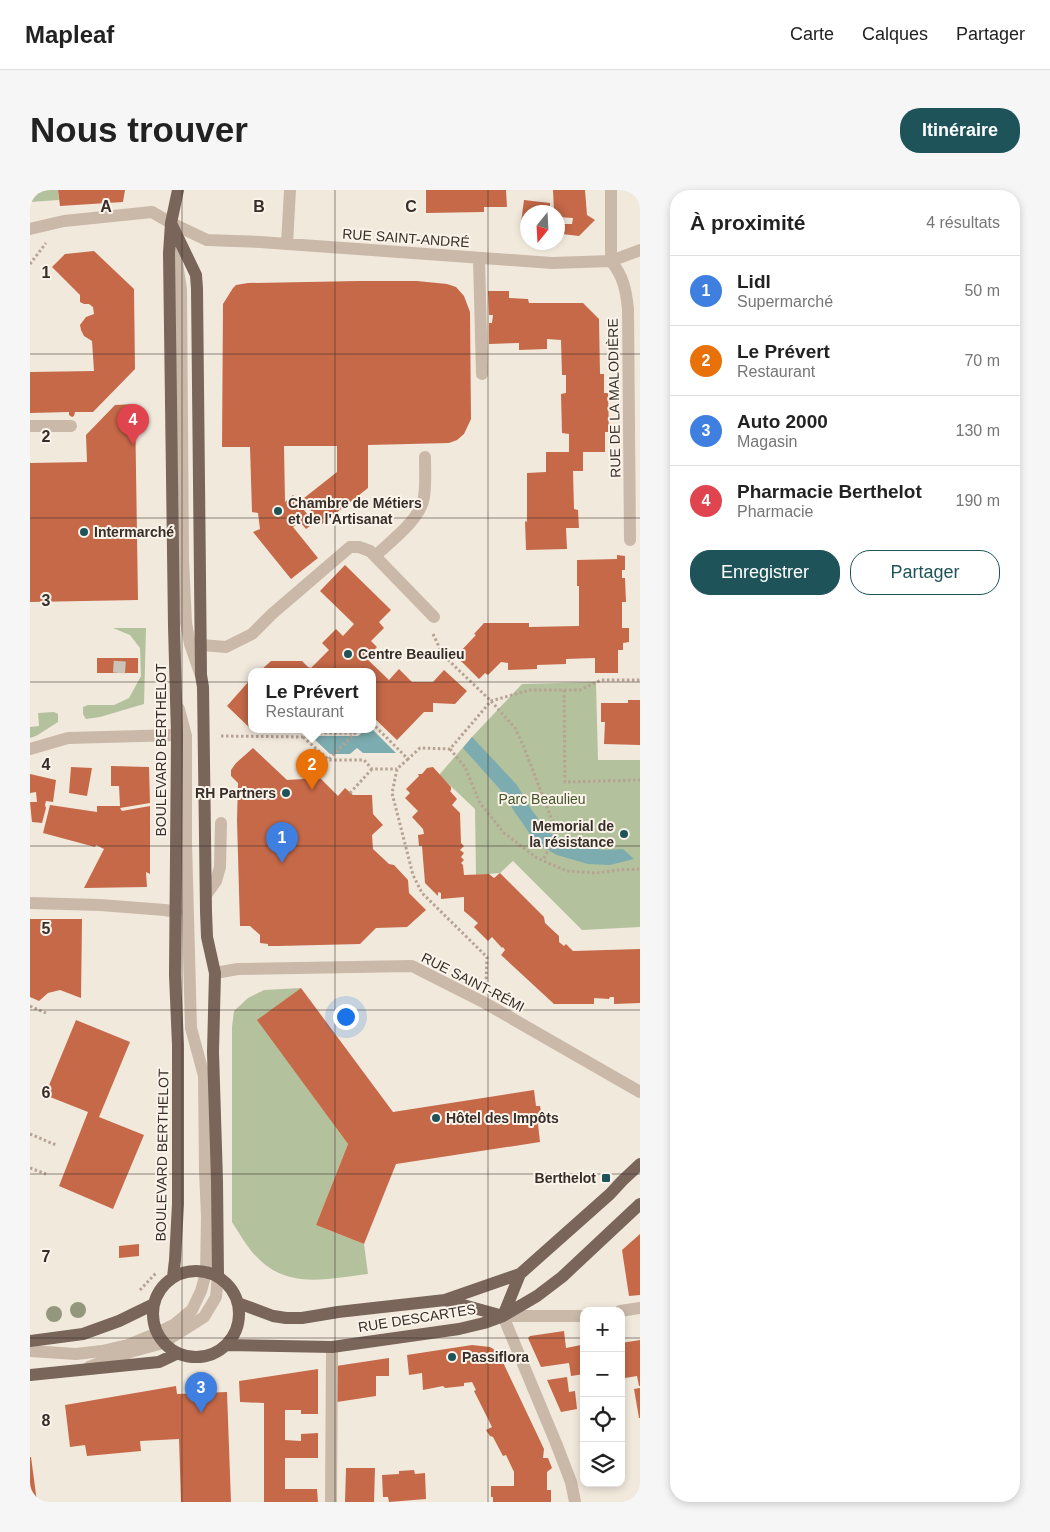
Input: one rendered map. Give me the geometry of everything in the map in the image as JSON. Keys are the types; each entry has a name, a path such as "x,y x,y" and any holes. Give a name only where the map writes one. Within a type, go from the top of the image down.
{"main road":[{"name":"BOULEVARD BERTHELOT","path":"172,1277 175,1260 178,1204 178,1045 176,1005 177,736 168,253 171,223 178,190"},
{"name":"BOULEVARD BERTHELOT","path":"171,223 196,276 201,675 203,687 207,937 215,972 213,1052 217,1172 212,1275"},
{"path":"446,1300 520,1274 610,1194 640,1164"},
{"name":"RUE DESCARTES","path":"226,1345 332,1347 459,1329 484,1323 503,1316 537,1296 562,1277 640,1204"},
{"path":"184,1272 212,1275 227,1283 238,1303 239,1314 233,1336 226,1345 213,1353 198,1357 178,1353 160,1338 153,1316 154,1304 160,1289 172,1277 184,1272"},
{"path":"446,1300 503,1316 520,1274"},
{"name":"RUE DESCARTES","path":"238,1303 273,1316 294,1318 446,1300"},
{"path":"30,1341 83,1334 119,1321 154,1304"},
{"path":"30,1375 160,1362 178,1353"}],"street":[{"path":"287,244 290,190"},
{"path":"611,190 611,260"},
{"name":"RUE SAINT-ANDRÉ","path":"30,229 64,221 152,212 207,240 552,263 611,260 640,250"},
{"name":"BOULEVARD BERTHELOT","path":"171,223 180,288 186,623 190,644 201,675"},
{"path":"479,258 482,374"},
{"name":"RUE DE LA MALODIÈRE","path":"611,260 620,272 627,296 635,464 630,540"},
{"path":"30,426 71,426"},
{"path":"375,556 411,522 421,508 424,497 425,457"},
{"path":"201,646 226,647 252,634 279,608 350,547 359,547 370,551 434,617"},
{"path":"77,1371 130,1352 204,1318 216,1297 212,1275 205,1172 204,1076 191,1028 186,842 186,736 176,700"},
{"path":"30,749 68,738 177,736"},
{"path":"206,895 216,881 220,867 221,823"},
{"path":"30,904 100,906 176,912"},
{"name":"RUE SAINT-RÉMI","path":"215,972 412,966 485,1003 640,1092"},
{"path":"625,1310 640,1308"},
{"path":"575,1502 571,1482 556,1443 503,1316 580,1316"},
{"path":"30,1351 76,1354 102,1351 160,1338"},
{"path":"331,1502 332,1347"}],"path":[{"path":"434,617 432,631 443,655 491,701 515,728 523,745 557,833 543,860"},
{"path":"450,749 491,701 530,690 580,690 601,680 640,680"},
{"path":"564,690 565,782 640,780"},
{"path":"376,727 408,759"},
{"path":"221,728 221,736 303,736 307,733 355,733"},
{"path":"329,760 355,733"},
{"path":"303,736 329,760 364,760 372,769 397,770"},
{"path":"485,1003 487,957 422,893 413,875 392,793 397,770 420,748 450,749 465,767 480,803 504,833 537,858 567,871 596,873 640,869"},
{"path":"350,793 372,769"},
{"path":"30,1006 46,1013"},
{"path":"30,1134 56,1145"},
{"path":"30,1168 46,1174"}],"green space":[{"path":"30,190 58,190 59,200 30,202"},
{"path":"113,628 146,628 144,704 100,717 86,719 83,714 83,707 88,705 114,705 129,698 141,676 140,648 130,635"},
{"name":"Parc Beaulieu","path":"596,682 598,760 640,760 640,927 582,930 513,861 500,873 476,875 475,809 439,775 522,684"},
{"path":"54,712 58,714 58,722 30,738 30,727 39,726 38,713"},
{"path":"301,988 258,1020 348,1144 316,1225 364,1244 368,1274 313,1280 286,1276 257,1258 232,1222 232,1027 234,1011 248,998 264,990"}],"water":[{"path":"361,733 376,733 396,753 363,753 357,748 350,754 330,754 311,736 358,736"},
{"path":"472,737 517,785 531,809 548,832 581,846 605,850 623,849 634,859 610,865 588,864 557,855 537,844 505,795 463,748"}],"building":[{"path":"58,190 125,190 123,202 60,206"},
{"path":"426,190 506,190 507,207 484,207 484,212 426,213"},
{"path":"553,190 585,190 587,215 595,220 579,236 565,234 565,224 572,224 573,218 565,217 565,205 554,205"},
{"path":"524,200 550,203 550,205 523,205"},
{"path":"94,251 134,289 135,369 93,412 75,412 72,417 69,415 69,412 30,413 30,372 94,371 92,341 84,336 80,325 86,317 94,314 93,307 80,302 80,295 52,267 65,254"},
{"path":"417,281 447,284 456,287 464,296 470,312 471,419 464,434 457,440 449,443 368,445 368,488 322,524 308,507 304,510 314,523 306,529 300,522 293,527 318,558 291,579 253,532 260,529 258,513 252,512 250,447 222,447 223,304 236,285 248,283","holes":["284,446 337,446 337,472 299,502 293,495 285,502"]},
{"path":"488,291 509,291 509,298 528,299 529,303 583,303 599,319 600,374 604,374 604,393 608,393 609,432 605,432 605,452 583,452 583,471 573,471 574,509 578,510 579,528 566,528 567,549 526,550 525,521 527,522 527,473 546,472 546,452 569,452 569,434 562,433 561,394 566,393 566,375 562,375 561,340 547,339 547,349 519,350 519,343 489,344 489,323 492,323 493,315 489,315"},
{"name":"Intermarché","path":"135,404 138,600 30,602 30,463 87,462 86,435 115,405"},
{"path":"617,555 625,556 625,570 622,570 622,578 625,578 626,602 622,602 622,628 629,628 629,642 623,643 623,650 618,650 618,673 595,673 595,658 566,659 566,664 537,665 537,669 508,670 508,663 501,662 488,675 485,673 479,679 456,656 476,635 474,634 484,623 529,623 529,627 579,626 577,560 617,559"},
{"name":"Centre Beaulieu","path":"345,565 391,610 379,622 384,628 371,641 377,647 366,658 389,680 399,669 412,682 433,682 444,670 467,691 455,704 433,703 433,712 424,712 397,740 376,720 376,668 311,668 329,650 322,643 336,629 343,636 354,624 320,591"},
{"path":"97,658 138,658 138,673 97,673"},
{"name":"Centre Beaulieu","path":"271,661 302,661 311,668 263,668"},
{"path":"248,682 248,726 227,706"},
{"path":"628,700 640,700 640,745 604,744 605,722 601,722 601,703 628,703"},
{"path":"253,748 287,780 303,779 307,775 317,775 338,796 345,788 353,795 372,795 373,814 383,825 372,835 373,849 389,864 394,865 408,880 409,893 426,910 407,927 376,928 360,944 268,946 268,944 260,943 260,935 250,926 240,926 237,820 238,783 231,776 231,770"},
{"path":"111,766 149,767 150,803 120,808 122,811 150,806 150,874 146,872 147,887 84,888 104,849 96,845 95,847 43,833 50,805 97,812 97,806 120,806 119,786 111,786"},
{"path":"71,767 92,768 87,796 69,793"},
{"path":"433,767 451,787 450,791 457,799 452,805 460,813 461,843 464,846 460,850 464,853 461,857 464,860 461,863 464,875 489,874 494,878 500,873 544,917 545,923 559,936 559,942 564,946 566,944 573,951 640,949 640,1003 614,1004 614,997 610,997 609,999 594,998 594,1004 554,1004 501,955 505,950 503,947 492,937 488,941 474,927 478,923 464,911 464,897 441,899 441,893 438,892 438,896 425,883 422,846 419,846 418,835 424,834 423,829 412,817 418,811 405,798 410,793 406,789 419,776 418,774 422,774 427,768"},
{"path":"30,774 56,780 53,802 46,801 42,823 32,822 30,802 37,802 36,792 30,793"},
{"path":"30,919 82,919 81,998 60,990 48,993 39,1001 30,997"},
{"name":"Hôtel des Impôts","path":"301,988 393,1112 534,1090 536,1106 540,1106 543,1124 538,1124 540,1142 396,1164 364,1244 316,1225 348,1144 257,1020"},
{"path":"76,1020 130,1042 99,1117 144,1135 113,1209 59,1186 88,1112 45,1095"},
{"path":"640,1234 640,1295 629,1296 622,1250"},
{"path":"139,1244 139,1256 119,1258 119,1246"},
{"path":"564,1331 566,1348 580,1345 580,1375 571,1376 569,1363 541,1367 528,1338 530,1336"},
{"path":"640,1340 640,1386 637,1376 625,1378 625,1342"},
{"path":"472,1345 490,1347 498,1352 544,1449 543,1458 548,1458 552,1468 547,1472 547,1490 551,1490 551,1502 493,1502 491,1486 514,1486 514,1472 506,1455 503,1456 493,1437 486,1430 492,1427 474,1391 476,1390 472,1382 464,1383 464,1386 445,1388 443,1386 423,1390 422,1373 409,1375 407,1355"},
{"path":"389,1358 389,1376 376,1376 376,1396 337,1402 336,1366"},
{"path":"318,1369 318,1414 301,1414 301,1410 285,1410 285,1440 301,1441 301,1434 318,1433 318,1458 285,1458 285,1489 317,1489 318,1502 264,1502 264,1403 240,1402 239,1381"},
{"path":"567,1377 569,1392 575,1391 577,1409 561,1412 547,1380"},
{"path":"176,1386 177,1394 227,1392 231,1502 181,1502 179,1439 140,1441 141,1451 87,1456 85,1445 70,1447 65,1405"},
{"path":"640,1388 640,1418 639,1418 634,1389"},
{"path":"31,1457 37,1502 30,1502"},
{"path":"346,1468 375,1468 374,1502 345,1502"},
{"path":"414,1470 415,1474 425,1473 426,1499 389,1502 388,1497 383,1497 382,1475 399,1474 399,1471"}],"tunnel":[{"path":"119,673 120,658"}],"place":[{"name":"Pharmacie Berthelot","path":"133,445"},
{"name":"Chambre de Métiers et de l'Artisanat","path":"278,511"},
{"name":"Intermarché","path":"84,532"},
{"name":"Centre Beaulieu","path":"348,654"},
{"name":"Le Prévert","path":"312,790"},
{"name":"RH Partners","path":"286,793"},
{"name":"Memorial de la résistance","path":"624,834"},
{"name":"Lidl","path":"282,863"},
{"name":"Hôtel des Impôts","path":"436,1118"},
{"name":"Berthelot","path":"606,1178"},
{"name":"Passiflora","path":"452,1357"},
{"name":"Auto 2000","path":"201,1413"}]}
